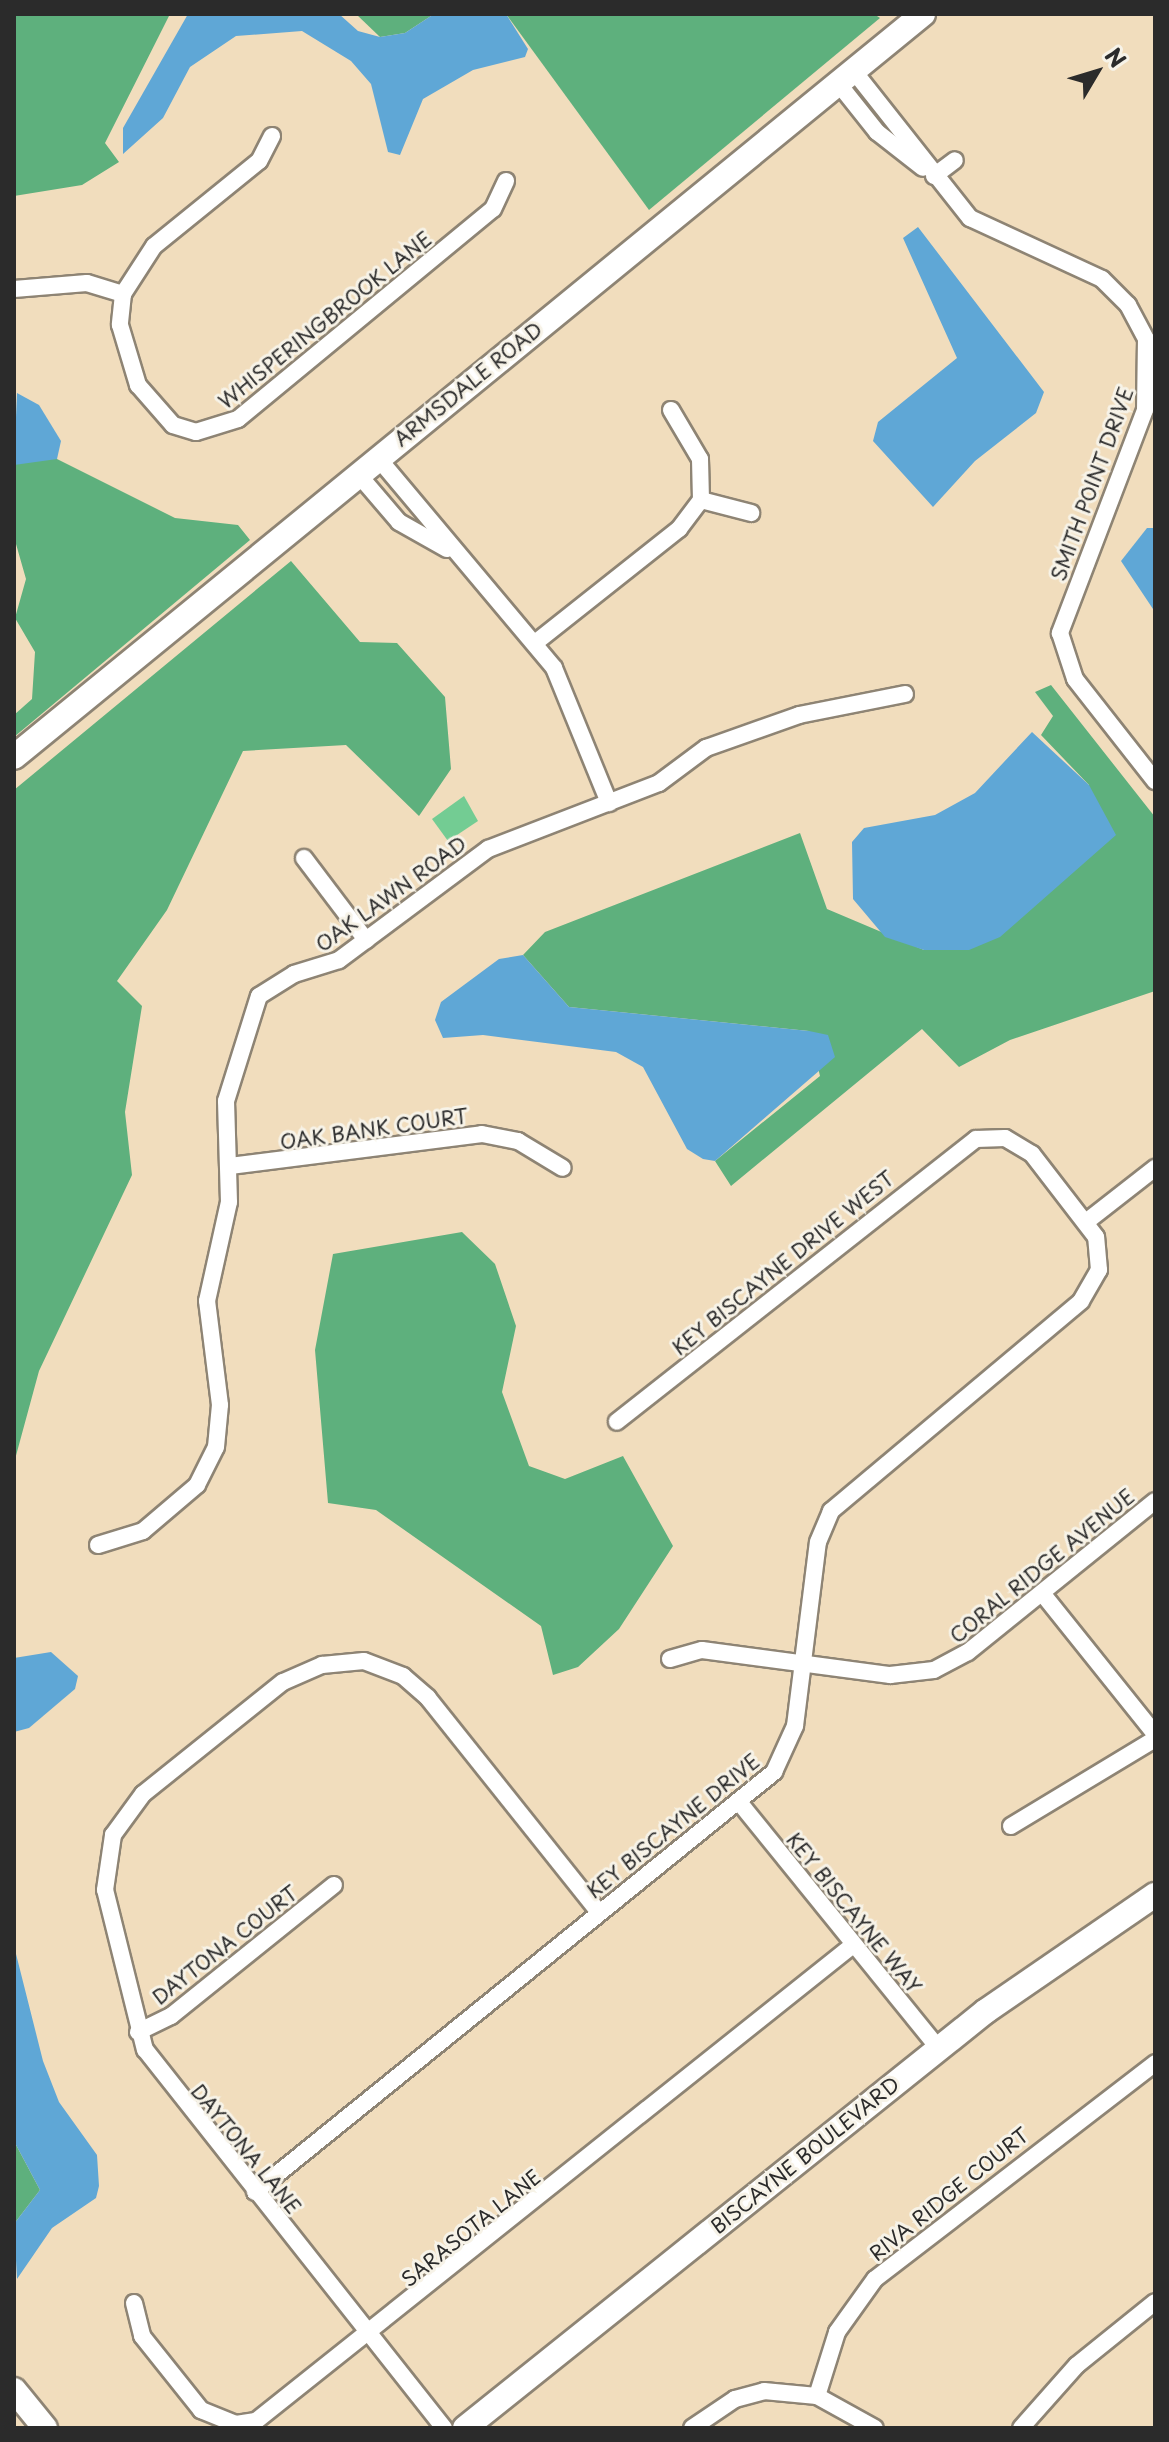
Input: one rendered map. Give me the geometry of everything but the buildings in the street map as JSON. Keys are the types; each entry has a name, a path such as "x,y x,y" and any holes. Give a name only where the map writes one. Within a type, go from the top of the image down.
{"street":[{"name":"ARMSDALE ROAD","path":"14,757 923,14"},
{"name":"SMITH POINT DRIVE","path":"845,77 877,132 934,176 984,228 1085,269 1116,290 1146,339 1150,412 1060,633 1075,679 1155,781"},
{"path":"14,289 87,283 123,294 154,246 259,161 272,136"},
{"path":"934,176 955,160"},
{"name":"WHISPERINGBROOK LANE","path":"123,294 125,357 154,408 196,432 220,429 493,209 506,181"},
{"path":"535,643 679,529 701,500 700,459 671,410"},
{"path":"378,458 535,643 567,694 609,803"},
{"path":"358,474 399,522 458,553"},
{"path":"701,500 751,513"},
{"name":"OAK LAWN ROAD","path":"98,1545 143,1531 197,1485 216,1447 220,1405 207,1301 230,1166 226,1101 249,1012 275,982 323,968 366,940 488,849 659,783 706,748 779,721 905,694"},
{"path":"304,858 366,940"},
{"name":"OAK BANK COURT","path":"230,1166 482,1134 518,1141 563,1168"},
{"name":"KEY BISCAYNE DRIVE WEST","path":"617,1422 976,1139 1019,1144 1086,1222"},
{"path":"1086,1222 1155,1168"},
{"name":"KEY BISCAYNE DRIVE","path":"255,2192 739,1802 787,1751 803,1662 818,1542 839,1499 1081,1301 1099,1270 1086,1222"},
{"name":"CORAL RIDGE AVENUE","path":"670,1659 702,1650 890,1675 934,1670 1042,1593 1155,1501"},
{"path":"1011,1826 1155,1736 1042,1593"},
{"name":"DAYTONA LANE","path":"444,2428 155,2068 138,2032 105,1890 108,1854 132,1805 283,1682 322,1665 364,1661 423,1692 599,1912"},
{"name":"KEY BISCAYNE WAY","path":"739,1802 938,2048"},
{"name":"DAYTONA COURT","path":"138,2032 171,2016 334,1885"},
{"name":"BISCAYNE BOULEVARD","path":"465,2428 938,2048 1155,1895"},
{"name":"SARASOTA LANE","path":"134,2303 142,2336 201,2410 236,2424 273,2413 853,1945"},
{"name":"RIVA RIDGE COURT","path":"817,2396 837,2332 875,2279 1155,2063"},
{"path":"1021,2428 1069,2373 1155,2302"},
{"path":"14,2390 45,2428"},
{"path":"692,2428 749,2395 817,2396 875,2428"}],"green space":[{"path":"14,14 170,14 105,143 119,162 82,185 14,196"},
{"path":"356,14 434,14 405,33 380,37"},
{"path":"506,14 874,14 880,18 649,210"},
{"path":"30,458 57,459 175,518 238,525 250,540 14,737 14,715 32,699 35,652 15,618 26,579 14,537 14,465"},
{"path":"291,561 360,642 397,643 445,697 451,769 419,816 346,745 243,751 167,910 117,981 142,1006 125,1112 132,1175 39,1371 14,1463 14,790"},
{"path":"1051,685 1155,817 1155,991 1010,1040 959,1067 922,1029 731,1186 715,1161 820,1076 809,1031 569,1007 523,955 545,932 800,833 827,909 924,950 1089,785 1041,735 1053,716 1035,692"},
{"path":"464,796 478,821 448,841 432,819"},
{"path":"462,1232 495,1264 516,1326 502,1392 529,1466 565,1479 623,1456 673,1546 619,1629 578,1667 553,1675 541,1626 376,1510 328,1503 315,1350 333,1254"},
{"path":"14,2141 40,2190 14,2224"}],"water":[{"path":"188,14 339,14 358,31 380,37 405,33 434,14 506,14 528,49 525,57 473,70 423,99 400,155 388,152 371,84 351,61 302,31 236,36 190,67 163,118 123,154 123,128"},
{"path":"918,227 1044,392 1036,413 975,461 933,507 873,441 878,422 957,358 903,238"},
{"path":"17,393 39,405 61,441 57,459 14,465"},
{"path":"1147,528 1155,528 1155,612 1121,561"},
{"path":"1032,732 1089,785 1116,835 1000,937 969,950 924,950 885,937 853,899 852,842 864,828 935,815 975,793"},
{"path":"523,955 569,1007 809,1031 828,1035 835,1057 715,1161 703,1159 687,1149 643,1067 616,1052 483,1035 443,1038 435,1020 441,1002 499,959"},
{"path":"51,1652 78,1676 75,1689 29,1728 14,1732 14,1658"},
{"path":"14,1946 43,2061 59,2102 97,2155 99,2186 96,2198 52,2228 17,2279 14,2224 40,2190 14,2141"}]}
